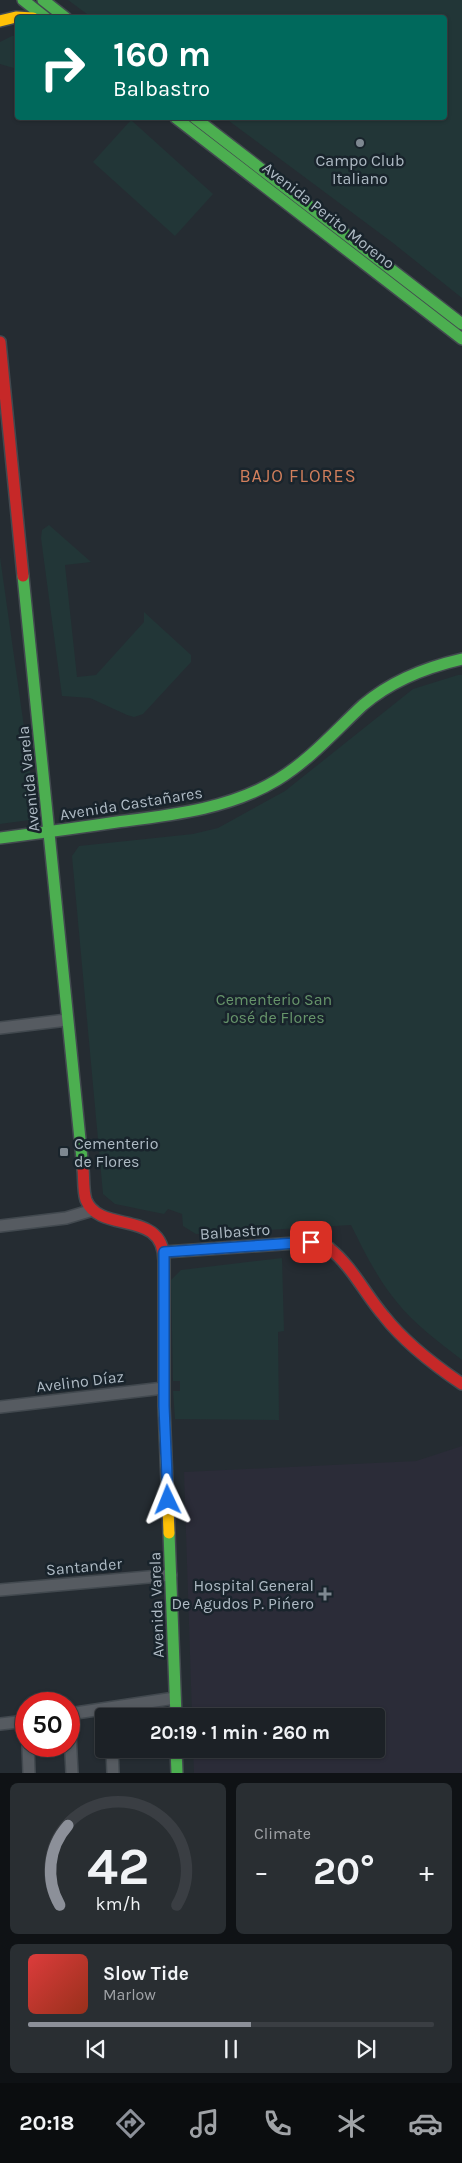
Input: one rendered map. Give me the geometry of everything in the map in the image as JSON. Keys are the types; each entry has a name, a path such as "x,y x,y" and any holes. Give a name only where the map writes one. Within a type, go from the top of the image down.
{"main road":[{"path":"22,0 42,15"},
{"path":"43,0 62,15"},
{"path":"0,21 15,17"},
{"name":"Avenida Perito Moreno","path":"179,120 462,339"},
{"name":"Avenida Perito Moreno","path":"199,120 462,324"},
{"name":"Avenida Varela","path":"0,342 2,377 50,831 86,1200 93,1210"},
{"name":"Avenida Castañares","path":"0,838 188,813 240,797 276,780 308,758 365,704 389,687 432,666 462,659"},
{"path":"93,1210 108,1218 147,1229 162,1242 164,1252"},
{"name":"Balbastro","path":"164,1252 311,1242 327,1246 340,1256 369,1298 390,1324 414,1348 462,1384"},
{"name":"Avenida Varela","path":"164,1252 164,1388 176,1708"},
{"path":"176,1758 177,1773"}],"street":[{"path":"0,1028 67,1020"},
{"path":"0,1226 66,1218 93,1210"},
{"name":"Avelino Díaz","path":"0,1407 164,1388"},
{"name":"Santander","path":"0,1590 171,1575"},
{"path":"129,1708 175,1698"},
{"path":"80,1713 95,1713"},
{"path":"0,1724 15,1723"},
{"path":"28,1757 29,1773"},
{"path":"71,1757 72,1773"},
{"path":"112,1758 113,1773"}],"shaded area":[{"name":"Hospital General De Agudos P. Pińero","path":"462,1446 462,1773 194,1773 193,1758 385,1758 385,1708 192,1708 184,1472 416,1461"}],"green space":[{"name":"Campo Club Italiano","path":"68,0 462,0 462,298 393,243 228,120 447,120 447,15 88,15"},
{"path":"15,36 15,68 0,64 0,42"},
{"path":"131,120 213,194 175,236 93,162"},
{"path":"49,525 91,562 65,565 77,677 96,675 144,622 144,612 191,655 191,662 143,714 134,717 90,698 62,696 41,538 42,530"},
{"path":"0,557 37,819 0,824"},
{"name":"Cementerio San José de Flores","path":"462,675 462,1360 419,1325 396,1301 377,1274 351,1225 196,1234 183,1226 182,1214 168,1209 164,1214 115,1204 103,1194 72,856 79,846 193,834 218,828 285,791 413,689"},
{"path":"282,1258 284,1331 278,1332 279,1420 175,1419 173,1391 180,1391 180,1381 173,1381 171,1280 181,1270"}],"traffic: fast":[{"path":"23,0 42,15"},
{"path":"43,0 62,15"},
{"path":"179,120 462,339"},
{"path":"198,120 462,324"},
{"path":"23,576 83,1169"},
{"path":"0,838 179,813 239,798 259,790 289,772 363,705 385,689 410,676 462,659"},
{"path":"169,1533 176,1708"},
{"path":"176,1758 177,1773"}],"traffic: slow":[{"path":"0,21 15,17"},
{"path":"164,1252 311,1242 329,1248"},
{"path":"164,1261 164,1406 169,1533"}],"traffic: jam":[{"path":"0,342 23,576"},
{"path":"83,1169 85,1196 93,1210 104,1217 143,1228 154,1234 161,1245 164,1261"},
{"path":"329,1248 345,1263 392,1326 431,1361 462,1384"}],"place":[{"name":"Campo Club Italiano","path":"360,143"},
{"name":"Cementerio de Flores","path":"64,1152"},
{"name":"Hospital General De Agudos P. Pińero","path":"325,1594"}],"district":[{"name":"BAJO FLORES","path":"298,476"}],"route":[{"path":"168,1500 164,1406 164,1252 311,1242"}]}
